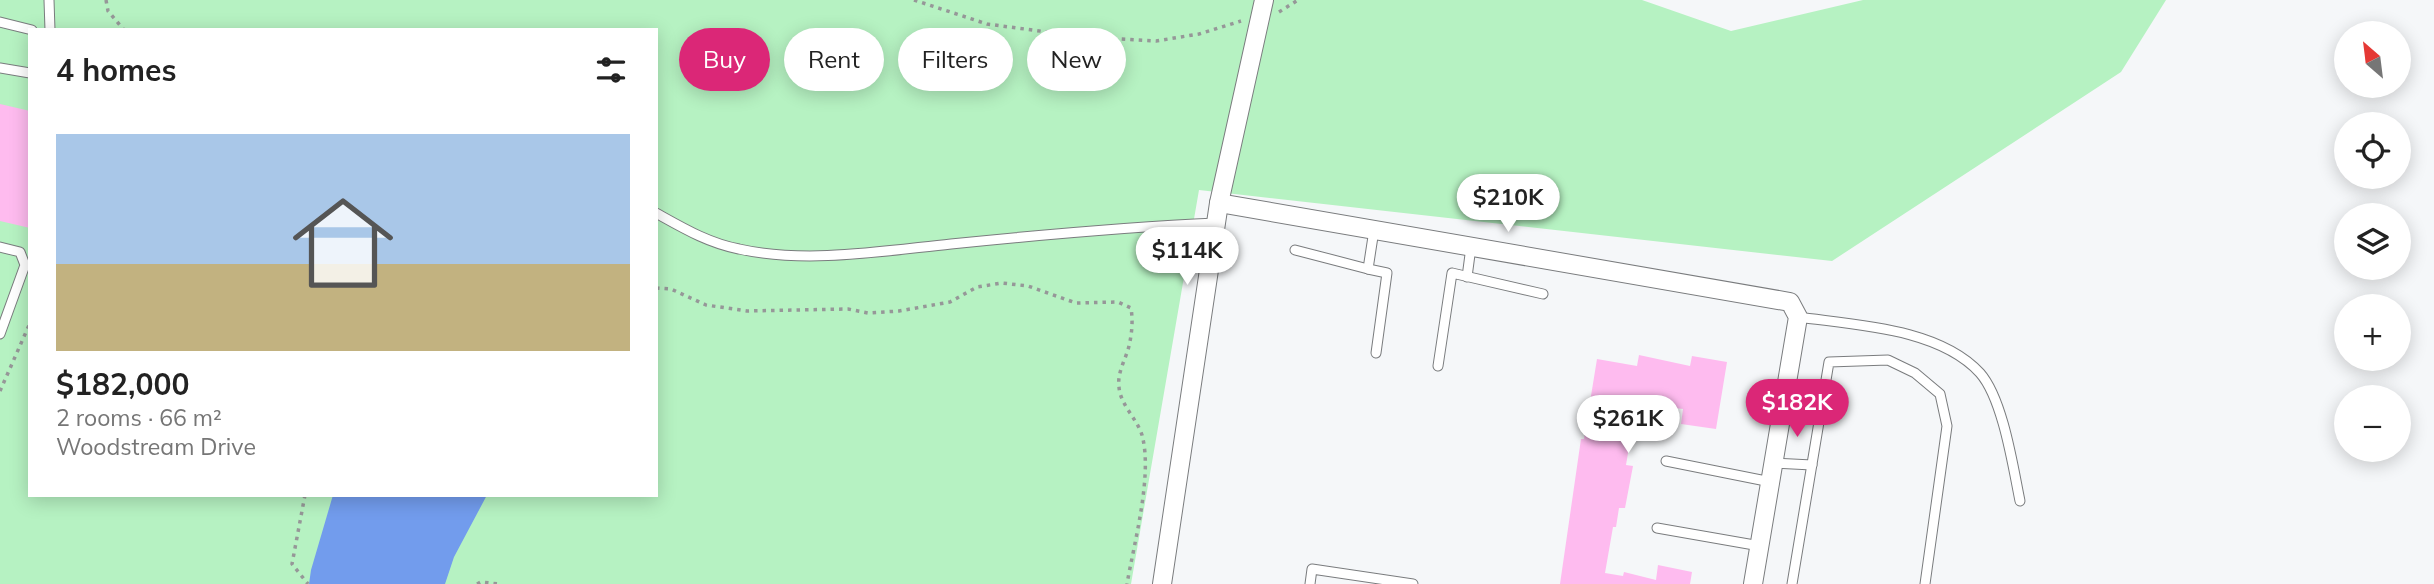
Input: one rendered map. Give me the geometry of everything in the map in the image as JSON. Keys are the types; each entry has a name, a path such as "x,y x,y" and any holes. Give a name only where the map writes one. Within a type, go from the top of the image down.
{"street":[{"path":"1162,584 1219,203 1261,9"},
{"path":"1219,203 1471,247 1794,310 1774,463 1754,584"}],"lane":[{"path":"50,0 50,28"},
{"path":"0,22 28,29"},
{"path":"0,68 28,73"},
{"path":"658,214 701,238 738,249 787,257 895,250 1121,227 1216,223"},
{"path":"1368,269 1374,230"},
{"path":"0,247 20,252 25,265 0,334"},
{"path":"1467,276 1471,247"},
{"path":"1295,250 1387,272 1376,353"},
{"path":"1438,366 1452,273 1543,294"},
{"path":"1794,310 1938,343 1956,353 1981,374 1993,396 2004,428 2020,501"},
{"path":"1791,584 1829,362 1888,360 1915,373 1940,394 1947,426 1924,584"},
{"path":"1666,461 1770,482"},
{"path":"1774,463 1812,465"},
{"path":"1657,528 1760,546"},
{"path":"1310,584 1312,569 1413,584"}],"path":[{"path":"106,0 108,11 122,28"},
{"path":"914,0 987,24 1084,37 1156,41 1199,34 1261,9 1278,12 1298,0"},
{"path":"658,288 671,289 706,305 747,311 848,309 869,313 950,302 977,287 1002,283 1028,286 1076,303 1118,302 1131,309 1133,323 1118,389 1142,434 1145,465 1142,499 1127,584"},
{"path":"0,391 28,328"},
{"path":"305,497 292,564 309,584"},
{"path":"477,584 499,584"}],"green space":[{"path":"0,0 1642,0 1731,31 1863,0 2166,0 2121,72 1832,261 1199,190 1131,584 0,584"}],"water":[{"path":"332,497 486,497 454,557 445,584 309,584"}],"building":[{"path":"0,104 28,111 28,228 0,221"},
{"path":"1639,355 1690,366 1692,356 1727,362 1716,429 1681,424 1683,409 1652,405 1652,402 1634,399 1626,446 1629,447 1626,465 1633,466 1625,508 1619,508 1616,527 1613,527 1605,573 1623,576 1624,572 1656,580 1658,565 1692,572 1690,584 1560,584 1581,439 1584,439 1597,359 1637,366"}]}
